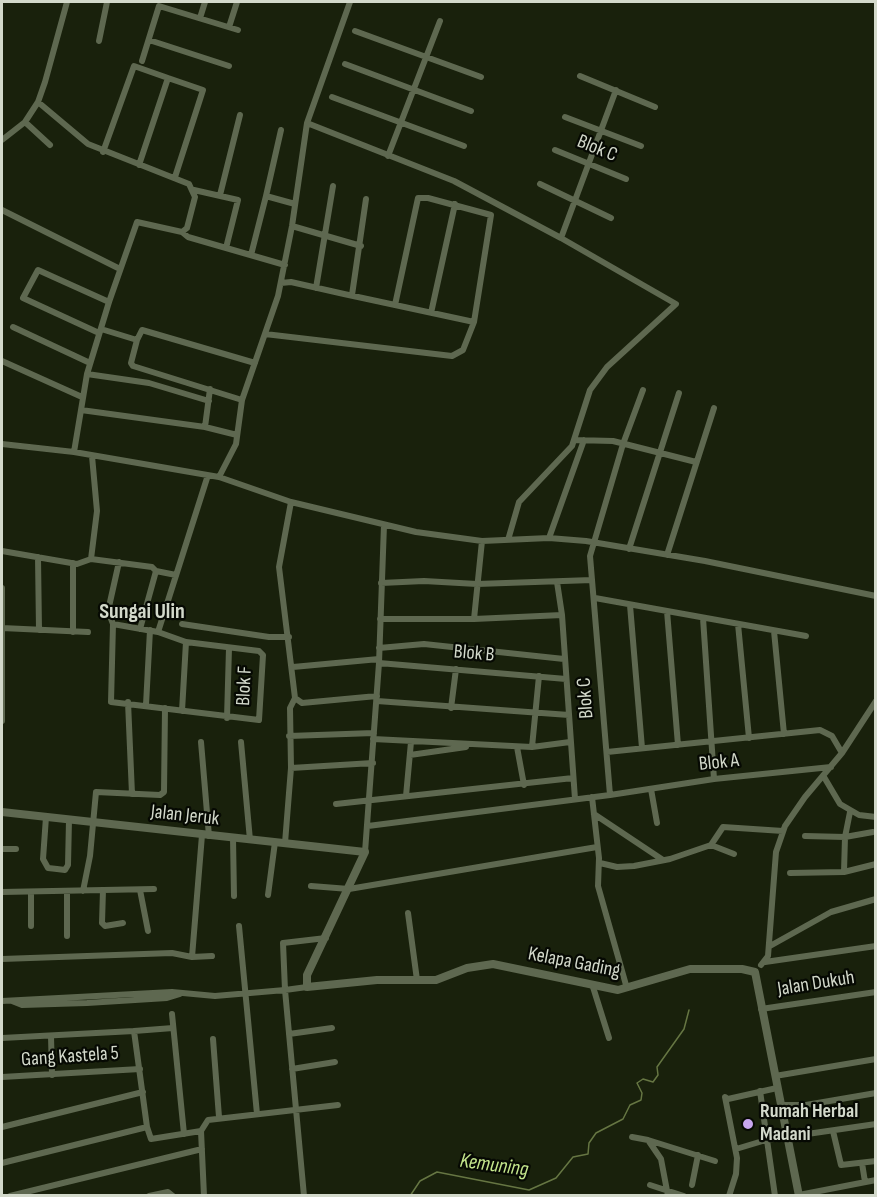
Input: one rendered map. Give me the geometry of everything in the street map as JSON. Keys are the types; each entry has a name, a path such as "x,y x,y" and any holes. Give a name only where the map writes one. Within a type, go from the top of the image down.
{"street":[{"path":"2,140 25,122 38,102 67,2"},
{"path":"99,41 107,2"},
{"path":"171,9 174,2"},
{"path":"200,18 205,2"},
{"path":"229,27 237,2"},
{"path":"219,477 237,435 242,400 281,283 307,123 350,2"},
{"path":"142,61 159,6 238,30"},
{"path":"388,156 440,21"},
{"path":"355,31 481,77"},
{"path":"149,40 229,66"},
{"path":"345,64 471,111"},
{"path":"103,152 134,66 203,90 174,177"},
{"path":"580,76 655,107"},
{"path":"138,165 168,78"},
{"path":"561,238 616,90"},
{"path":"332,97 464,146"},
{"path":"38,102 83,141 103,152 174,177 194,190 238,200 226,248"},
{"path":"220,195 240,115"},
{"path":"565,117 641,146"},
{"path":"25,122 50,145"},
{"path":"307,123 454,181 561,238 676,304 607,367 584,404 574,440 559,461 523,496 508,540"},
{"path":"251,255 281,130"},
{"name":"Blok C","path":"555,150 626,179"},
{"path":"540,184 611,218"},
{"path":"316,288 333,186"},
{"path":"182,232 187,228 192,212 194,190"},
{"path":"266,196 295,204"},
{"path":"265,334 452,356 463,350 474,322 492,218 489,213 428,198 418,198 395,305"},
{"path":"352,295 361,246 366,199"},
{"path":"431,313 455,204"},
{"path":"2,210 120,269"},
{"path":"74,452 82,397 90,363 137,222 182,232 188,237 285,265"},
{"path":"292,226 361,246"},
{"path":"109,302 38,270 23,298 100,331 137,340"},
{"path":"281,283 291,282 474,322"},
{"path":"13,327 90,363"},
{"path":"242,400 131,365 137,340 142,330 255,363"},
{"path":"2,361 82,397"},
{"path":"87,374 149,382 209,401"},
{"path":"205,427 210,389"},
{"path":"643,390 623,444 592,543 590,556 595,598 806,636"},
{"path":"628,549 679,393"},
{"path":"667,555 714,408"},
{"path":"81,410 205,427 237,435"},
{"path":"574,440 623,444 696,462"},
{"path":"549,538 584,440"},
{"path":"2,444 74,452 219,477 291,502 416,532 482,541 549,538 592,543 667,555 876,596"},
{"path":"91,559 97,511 92,456"},
{"path":"158,632 208,475"},
{"path":"285,843 291,768 290,708 295,698 279,567 291,502"},
{"path":"2,1001 87,1000 166,992 215,996 308,987 307,975 349,889 364,852 377,698 384,525"},
{"path":"474,619 482,541"},
{"path":"2,551 82,564 91,559 154,567 156,572 140,628"},
{"path":"38,557 39,630"},
{"path":"113,624 150,630 186,642 229,648 227,718 128,702 111,702 113,624 108,611 119,562"},
{"path":"73,563 73,632"},
{"path":"156,572 176,575"},
{"path":"381,583 424,581 477,584 592,580"},
{"path":"557,582 562,615 575,799"},
{"path":"2,588 2,721"},
{"name":"Blok C","path":"595,598 610,795"},
{"path":"630,604 642,748"},
{"path":"667,611 678,745"},
{"path":"380,619 474,619 562,615"},
{"path":"703,618 714,779"},
{"path":"182,624 269,637 289,637"},
{"path":"738,624 749,738"},
{"path":"2,630 88,632"},
{"path":"146,705 150,630"},
{"path":"774,631 784,734"},
{"path":"182,711 186,642"},
{"path":"380,648 424,644 564,659"},
{"name":"Blok F","path":"227,718 255,721 260,718 263,655 259,651 229,648"},
{"name":"Blok B","path":"293,667 379,661 566,679"},
{"path":"451,708 456,669"},
{"path":"532,747 539,676"},
{"path":"295,698 302,703 377,698 451,708 568,715"},
{"path":"876,701 824,777 800,802 783,831 776,852 771,893 770,946 763,964 876,946"},
{"path":"128,702 132,794"},
{"path":"83,891 89,865 96,792 160,795 164,792 165,708"},
{"path":"607,752 819,730 827,732 842,753"},
{"path":"289,736 374,736 411,742 517,747 570,742"},
{"path":"192,957 192,931 206,835 201,742"},
{"path":"241,742 250,840"},
{"path":"406,796 411,742"},
{"path":"410,755 481,745"},
{"path":"517,747 524,785"},
{"path":"291,768 373,763"},
{"name":"Blok A","path":"368,826 610,795 714,779 831,767"},
{"path":"824,777 840,804 850,812 876,817"},
{"path":"336,804 573,778"},
{"path":"651,789 657,822"},
{"path":"592,797 600,863 598,886 626,985"},
{"name":"Jalan Jeruk","path":"2,812 364,852"},
{"path":"844,872 845,837 850,812"},
{"path":"594,814 664,860"},
{"path":"46,817 44,859 48,868 57,870 65,870 68,865 69,820"},
{"path":"600,863 628,867 664,860 711,845 723,827 783,831"},
{"path":"805,836 845,837 873,832"},
{"path":"233,838 234,896"},
{"path":"268,895 275,842"},
{"path":"711,845 734,854"},
{"path":"311,886 349,889 597,847"},
{"path":"2,849 16,849"},
{"path":"790,873 844,872 876,864"},
{"path":"2,892 154,889"},
{"path":"103,890 102,923 105,926 123,924"},
{"path":"140,890 148,931"},
{"path":"67,891 67,936"},
{"path":"31,892 31,926"},
{"path":"770,946 831,912 874,900"},
{"path":"408,913 417,980"},
{"path":"239,926 248,993 257,1114"},
{"path":"303,1196 283,943 326,938"},
{"path":"2,959 172,953 192,957 212,956"},
{"name":"Kelapa Gading","path":"308,987 377,980 436,980 467,968 493,964 593,987 627,990 685,970 742,969 755,972 799,1195"},
{"path":"593,987 609,1038"},
{"name":"Jalan Dukuh","path":"761,1009 876,992"},
{"path":"172,1014 184,1134"},
{"path":"289,1034 332,1028"},
{"path":"2,1038 173,1029"},
{"path":"134,1031 147,1127 152,1140 201,1131"},
{"path":"51,1036 52,1075"},
{"path":"213,1038 219,1117"},
{"path":"775,1076 876,1059"},
{"path":"292,1070 335,1062"},
{"name":"Gang Kastela 5","path":"2,1077 140,1069"},
{"path":"729,1196 736,1174 736,1149 725,1097 757,1094 760,1091 777,1088"},
{"path":"760,1091 775,1196"},
{"path":"2,1127 143,1092"},
{"path":"783,1105 806,1105 876,1093"},
{"path":"204,1196 201,1131 208,1120 338,1105"},
{"path":"736,1149 766,1140 876,1124"},
{"path":"2,1163 147,1127"},
{"path":"833,1131 841,1165 876,1161"},
{"path":"632,1137 715,1161"},
{"path":"648,1140 661,1159 667,1193"},
{"path":"10,1196 202,1149"},
{"path":"692,1185 698,1155"},
{"path":"862,1163 866,1182"},
{"path":"799,1195 876,1180"},
{"path":"650,1185 667,1193 684,1195"},
{"path":"149,1196 168,1192 173,1196"}],"waterway":[{"name":"Kemuning","path":"410,1196 420,1181 437,1172 529,1190 556,1178 573,1157 588,1154 589,1143 596,1133 623,1119 630,1105 641,1100 642,1093 637,1083 643,1079 653,1082 658,1075 657,1067 684,1029 689,1010"}],"place":[{"name":"Rumah Herbal Madani","path":"748,1124"}],"district":[{"name":"Sungai Ulin","path":"142,612"}]}
